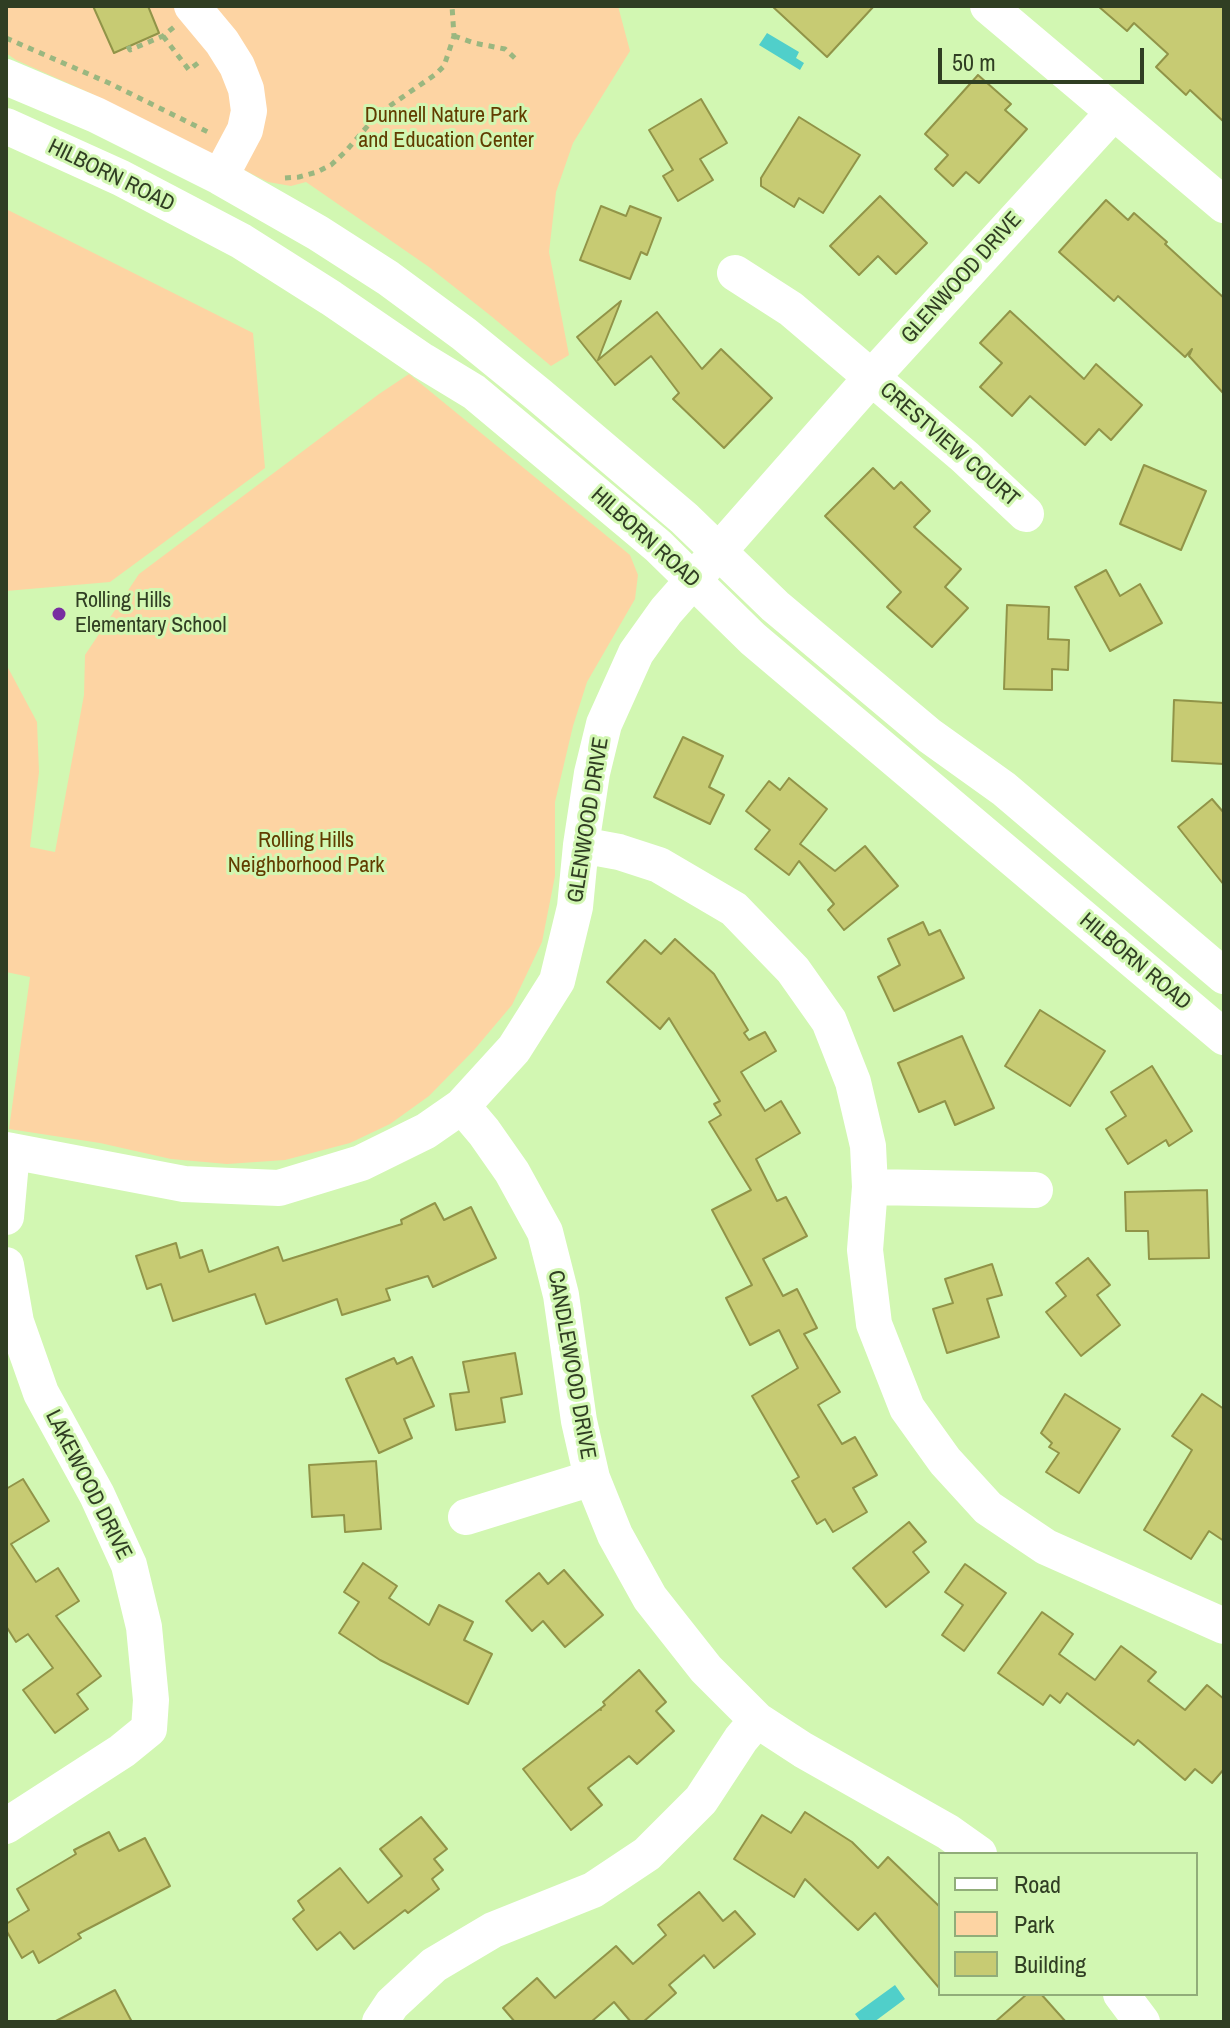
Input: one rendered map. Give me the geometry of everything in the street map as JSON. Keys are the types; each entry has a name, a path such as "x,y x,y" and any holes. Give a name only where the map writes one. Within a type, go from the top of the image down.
{"street":[{"path":"988,6 1224,205"},
{"path":"196,13 222,42 237,66 246,89 249,111 245,130 220,177"},
{"path":"237,66 259,79 273,80"},
{"name":"HILBORN ROAD","path":"6,77 96,115 220,177 330,240 464,334 684,518 787,616 930,736 1004,789 1224,976"},
{"name":"GLENWOOD DRIVE","path":"9,1150 184,1184 279,1188 361,1163 426,1131 462,1106 514,1049 557,981 575,907 592,773 604,724 636,653 662,616 872,377 1114,112"},
{"name":"HILBORN ROAD","path":"6,126 121,178 241,241 474,392 658,546 753,639 1224,1037"},
{"name":"CRESTVIEW COURT","path":"735,273 791,309 965,457 1026,514"},
{"path":"581,845 619,852 659,865 734,909 793,970 829,1021 853,1082 868,1146 870,1187 865,1250 874,1324 907,1408 945,1461 988,1508 1046,1547 1224,1626"},
{"name":"CANDLEWOOD DRIVE","path":"462,1106 512,1172 545,1232 561,1295 579,1421 592,1478 615,1535 650,1598 706,1669 757,1720 803,1750 948,1832 976,1852"},
{"path":"6,1217 9,1150"},
{"path":"870,1187 1035,1190"},
{"name":"LAKEWOOD DRIVE","path":"6,1265 16,1322 41,1393 97,1495 129,1565 144,1627 151,1700 149,1729 122,1751 6,1826"},
{"path":"466,1517 592,1478"},
{"path":"380,2022 392,2004 434,1965 493,1930 593,1890 647,1854 701,1800 757,1720"},
{"path":"1122,1996 1142,2022"}],"path":[{"path":"277,175 299,177 331,165 378,114 436,74 444,66 454,36 452,6"},
{"path":"128,46 130,50 163,36 196,13"},
{"path":"454,36 505,49 519,62"}],"green space":[{"name":"Dunnell Nature Park and Education Center","path":"6,6 618,6 630,51 573,143 556,192 549,252 569,355 551,366 429,267 306,182 291,186 268,182 90,93 16,60 6,53"},
{"name":"Rolling Hills Elementary School","path":"6,209 253,333 265,468 110,582 6,591"},
{"name":"Rolling Hills Neighborhood Park","path":"409,374 630,555 638,575 635,599 587,682 573,726 555,802 555,876 542,942 512,1005 429,1096 390,1124 350,1143 285,1160 227,1164 171,1159 100,1143 9,1129 30,977 6,972 6,664 37,722 39,772 30,847 55,852 84,695 85,655 139,574"}],"water":[{"path":"767,33 799,52 796,58 804,63 800,70 759,45"},
{"path":"895,1985 905,1999 874,2022 861,2022 855,2014"}],"building":[{"path":"93,6 148,6 159,33 114,53"},
{"path":"772,6 874,6 827,57"},
{"path":"1098,6 1224,6 1224,122 1190,90 1186,95 1156,67 1168,54 1134,23 1127,31"},
{"path":"978,75 1011,104 1005,110 1027,129 979,183 966,172 953,186 935,169 948,155 925,134"},
{"path":"701,99 727,143 700,159 713,180 678,201 663,176 673,170 649,130"},
{"path":"799,117 860,155 823,213 799,198 794,207 761,186 761,178"},
{"path":"880,196 927,243 896,274 878,256 859,275 830,246"},
{"path":"1106,200 1128,220 1134,213 1224,298 1224,394 1189,356 1192,349 1185,357 1118,296 1114,301 1059,252"},
{"path":"601,206 626,216 630,206 661,218 647,255 641,252 630,279 580,260"},
{"path":"621,301 598,360 657,312 702,369 721,349 772,398 724,448 673,399 679,393 651,356 615,385 577,337"},
{"path":"1010,311 1084,379 1096,364 1142,405 1111,440 1099,429 1085,445 1030,396 1012,416 980,387 1002,363 980,343"},
{"path":"1144,465 1206,491 1181,550 1120,524"},
{"path":"873,468 894,489 901,482 930,511 914,527 961,569 945,587 968,608 932,647 887,607 901,592 825,516"},
{"path":"1106,570 1120,596 1140,584 1162,623 1110,651 1075,587"},
{"path":"1007,605 1049,607 1048,639 1069,640 1068,670 1052,669 1052,690 1004,689"},
{"path":"1174,700 1224,703 1224,764 1172,761"},
{"path":"683,737 723,756 709,787 724,795 710,824 654,797"},
{"path":"789,778 827,809 800,844 835,871 865,846 898,886 844,930 828,910 834,904 799,861 789,875 755,849 770,830 746,811 769,781 780,790"},
{"path":"1212,799 1224,813 1224,885 1178,827"},
{"path":"923,922 929,935 940,930 964,978 894,1011 878,977 900,965 888,939"},
{"path":"675,939 714,974 748,1030 744,1033 749,1040 765,1032 776,1051 741,1072 765,1111 781,1101 800,1133 756,1159 777,1201 786,1197 807,1236 763,1259 783,1296 797,1289 817,1328 804,1334 840,1392 818,1405 842,1444 855,1437 877,1475 853,1488 867,1512 833,1532 825,1519 817,1524 792,1481 799,1477 752,1396 798,1368 779,1330 750,1345 726,1298 752,1285 712,1210 751,1190 709,1122 721,1115 714,1104 720,1101 669,1018 660,1029 607,982 645,940 661,954"},
{"path":"1040,1010 1105,1051 1070,1106 1005,1066"},
{"path":"962,1036 994,1108 955,1125 945,1101 919,1112 898,1063"},
{"path":"1152,1066 1192,1131 1169,1146 1166,1140 1128,1164 1106,1129 1126,1116 1111,1092"},
{"path":"1207,1190 1209,1258 1149,1259 1148,1231 1126,1231 1125,1192"},
{"path":"435,1203 444,1220 471,1207 496,1258 433,1287 428,1276 386,1289 390,1300 342,1315 337,1299 266,1324 255,1294 173,1321 161,1284 147,1289 136,1256 176,1243 180,1258 202,1250 209,1272 278,1247 283,1261 402,1224 401,1220"},
{"path":"1088,1258 1110,1285 1097,1295 1120,1325 1081,1356 1046,1312 1066,1296 1056,1283"},
{"path":"992,1264 1002,1295 987,1299 999,1337 947,1353 933,1309 953,1303 945,1279"},
{"path":"515,1353 522,1394 501,1398 505,1422 456,1430 450,1394 469,1392 463,1362"},
{"path":"412,1357 434,1406 404,1419 412,1438 379,1453 346,1379 394,1358 397,1364"},
{"path":"1065,1394 1120,1429 1079,1493 1046,1472 1059,1453 1049,1447 1052,1443 1041,1433"},
{"path":"1202,1394 1224,1409 1224,1541 1209,1531 1191,1559 1144,1530 1192,1450 1172,1436"},
{"path":"376,1461 381,1529 345,1532 344,1515 312,1517 309,1465"},
{"path":"23,1479 49,1521 11,1544 36,1582 58,1568 79,1601 56,1616 101,1676 77,1694 88,1709 55,1733 23,1690 53,1668 28,1634 16,1642 6,1626 6,1489"},
{"path":"909,1522 926,1542 913,1552 929,1572 886,1607 853,1568"},
{"path":"363,1563 397,1586 389,1598 429,1625 439,1605 473,1622 464,1640 492,1654 468,1704 380,1660 339,1633 359,1602 344,1592"},
{"path":"965,1564 1006,1593 964,1651 942,1635 963,1605 945,1592"},
{"path":"564,1570 603,1615 565,1647 543,1621 532,1631 506,1601 539,1573 548,1584"},
{"path":"1042,1612 1073,1634 1059,1654 1095,1680 1121,1646 1156,1672 1148,1681 1185,1710 1207,1685 1224,1699 1224,1769 1212,1783 1195,1769 1185,1780 1138,1740 1134,1745 1067,1693 1060,1703 1050,1695 1043,1705 998,1673"},
{"path":"639,1670 666,1702 656,1711 674,1731 637,1764 629,1756 588,1788 602,1805 571,1830 523,1769 605,1705 603,1702"},
{"path":"805,1812 852,1842 878,1868 888,1857 938,1905 938,1987 875,1913 858,1930 805,1879 794,1897 734,1859 762,1815 791,1833"},
{"path":"421,1817 447,1849 434,1859 443,1870 432,1879 439,1889 408,1913 405,1910 354,1949 340,1932 317,1950 293,1919 304,1910 298,1901 340,1868 368,1903 402,1876 380,1849"},
{"path":"109,1832 119,1851 145,1838 170,1886 78,1934 81,1938 39,1963 33,1951 22,1958 6,1930 6,1924 29,1910 17,1889 76,1854 74,1850"},
{"path":"699,1892 723,1921 735,1911 755,1934 714,1968 704,1955 669,1985 676,1993 643,2022 631,2022 614,2002 591,2022 515,2022 503,2008 537,1978 555,1998 616,1946 633,1964 666,1935 658,1925"},
{"path":"115,1990 132,2022 54,2022"},
{"path":"1025,1996 1043,1996 1066,2022 995,2022"}],"place":[{"name":"Rolling Hills Elementary School","path":"59,614"}]}
